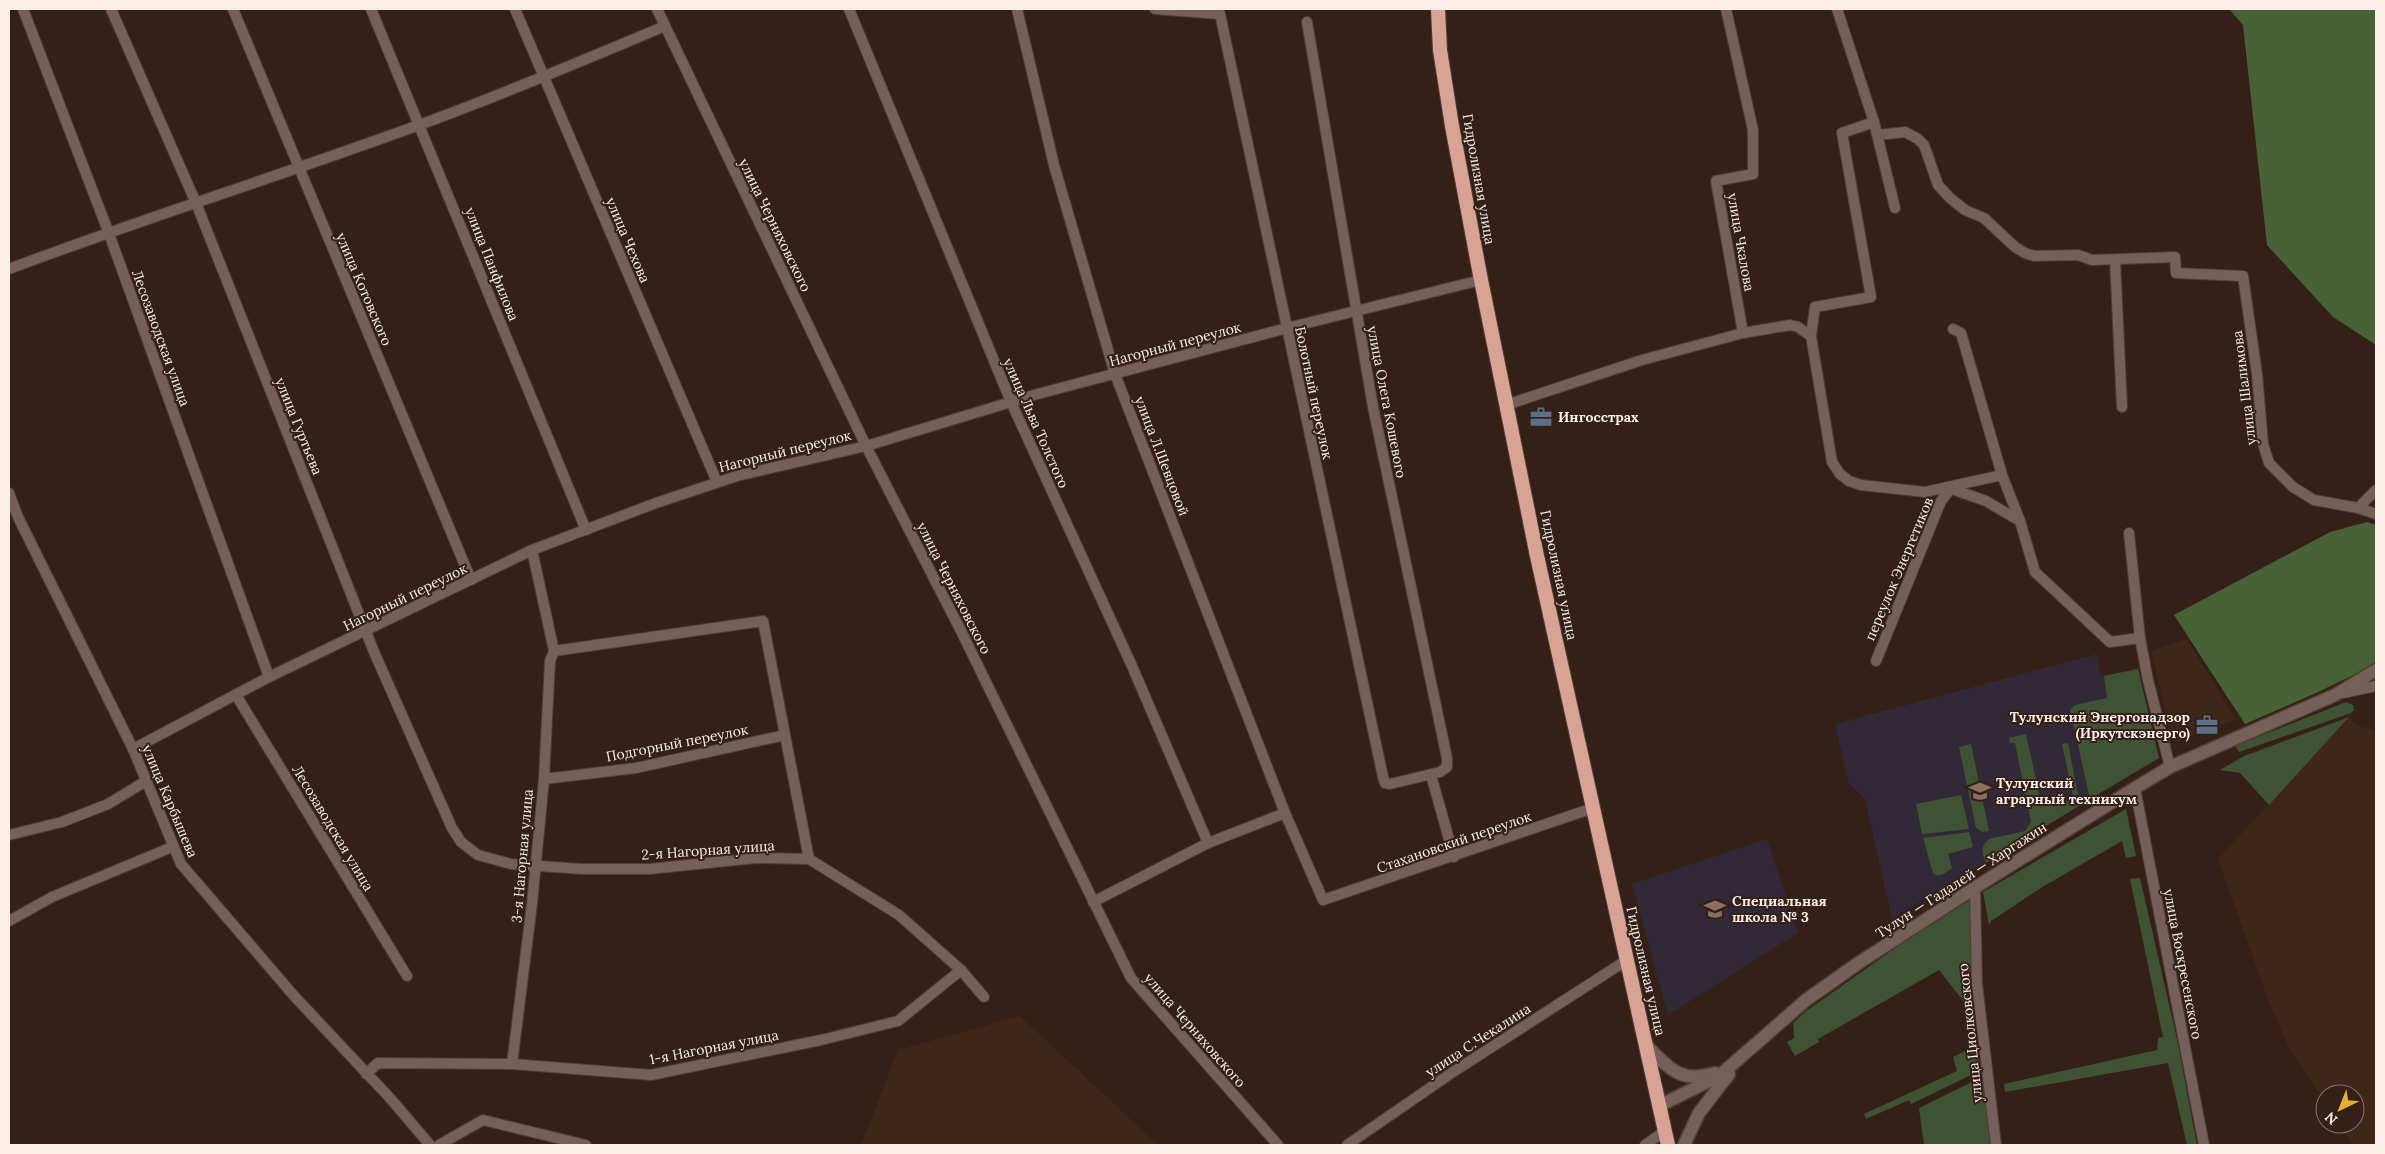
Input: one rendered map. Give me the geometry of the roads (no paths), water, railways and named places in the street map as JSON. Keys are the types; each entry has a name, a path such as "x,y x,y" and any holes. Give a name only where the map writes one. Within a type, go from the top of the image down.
{"highway":[{"name":"Гидролизная улица","path":"1438,9 1440,50 1450,117 1506,405 1668,1145"}],"street":[{"name":"Лесозаводская улица","path":"23,9 108,232 269,677"},
{"name":"улица Гуртьева","path":"111,9 196,203 367,632 452,828 468,849"},
{"name":"улица Котовского","path":"233,9 471,580"},
{"name":"улица Панфилова","path":"371,9 586,530"},
{"name":"улица Чехова","path":"515,9 717,482"},
{"name":"улица Черняховского","path":"657,9 866,446 965,640 1131,978 1278,1145"},
{"name":"улица Льва Толстого","path":"850,9 1011,402 1132,666 1208,843"},
{"name":"улица Л.Шевцовой","path":"1017,9 1054,165 1115,374 1285,813 1323,900"},
{"name":"Болотный переулок","path":"1155,9 1220,14 1382,777 1385,783 1390,784 1431,775"},
{"name":"улица Чкалова","path":"1726,9 1754,130 1753,174 1716,181 1743,333"},
{"path":"1837,9 1878,135 1895,208"},
{"name":"улица Олега Кошевого","path":"1307,22 1373,407 1448,758 1447,767 1431,775"},
{"path":"9,269 108,232 420,125 544,77 665,26"},
{"path":"1506,405 1642,360 1743,333 1790,325 1798,327 1811,336 1815,307 1870,297 1842,133 1874,122"},
{"path":"1878,135 1905,132 1918,139 1924,145 1938,185 1965,210 1984,218 1996,227 2019,250 2034,256 2078,255 2092,260 2115,260 2122,407"},
{"name":"улица Шалимова","path":"2115,260 2175,257 2176,273 2243,276 2258,374 2263,444 2269,462 2277,473 2305,496 2322,503 2358,508 2376,514"},
{"name":"Нагорный переулок","path":"133,749 269,677 367,632 532,550 656,503 717,482 866,446 1011,402 1287,328 1481,280"},
{"path":"1953,329 1962,333 2002,476 2020,521 2032,565 2039,578 2080,612 2110,642 2140,638"},
{"name":"переулок Энергетиков","path":"1811,336 1830,452 1835,468 1840,474 1849,480 1874,487 1925,492 2002,476"},
{"name":"переулок Энергетиков","path":"1951,488 1986,501 2020,521"},
{"name":"переулок Энергетиков","path":"1876,662 1941,501 1951,488"},
{"path":"2358,508 2376,490"},
{"name":"улица Карбышева","path":"9,493 18,517 133,749 181,864 241,936 430,1145"},
{"path":"2129,532 2140,638 2148,680 2170,767"},
{"name":"3-я Нагорная улица","path":"512,1064 536,866 544,779 550,661 554,651 532,550"},
{"path":"554,651 764,621 809,859 899,915 961,970 984,997"},
{"name":"Тулун — Гадалей — Харгажин","path":"1660,1105 1711,1081 1731,1066 1781,1021 1829,984 1975,888 2135,788 2170,767 2335,695 2376,670"},
{"path":"2335,695 2376,686"},
{"name":"Лесозаводская улица","path":"236,695 407,976"},
{"name":"Подгорный переулок","path":"544,779 636,768 785,735"},
{"path":"1431,775 1454,857"},
{"path":"9,835 62,822 108,804 146,781"},
{"name":"улица Воскресенского","path":"2135,788 2204,1145"},
{"name":"Стахановский переулок","path":"1323,900 1454,857 1593,808"},
{"path":"1093,902 1208,843 1285,813"},
{"path":"9,921 52,897 172,846"},
{"name":"2-я Нагорная улица","path":"468,849 478,855 498,861 582,869 649,869 756,858 809,859"},
{"name":"улица Циолковского","path":"1975,888 1977,984 1996,1145"},
{"name":"улица С.Чекалина","path":"1347,1145 1454,1072 1626,960"},
{"name":"1-я Нагорная улица","path":"366,1074 378,1063 512,1064 651,1075 898,1022 961,970"},
{"path":"1646,1045 1668,1067 1688,1077 1699,1077 1731,1066"},
{"path":"1684,1145 1699,1113 1749,1050"},
{"path":"439,1145 483,1120 586,1145"},
{"path":"1644,1145 1665,1131"}],"place":[{"name":"Ингосстрах","path":"1541,417"},
{"name":"Тулунский Энергонадзор (Иркутскэнерго)","path":"2207,725"},
{"name":"Тулунский аграрный техникум","path":"1980,791"},
{"name":"Специальная школа № 3","path":"1715,909"}]}
